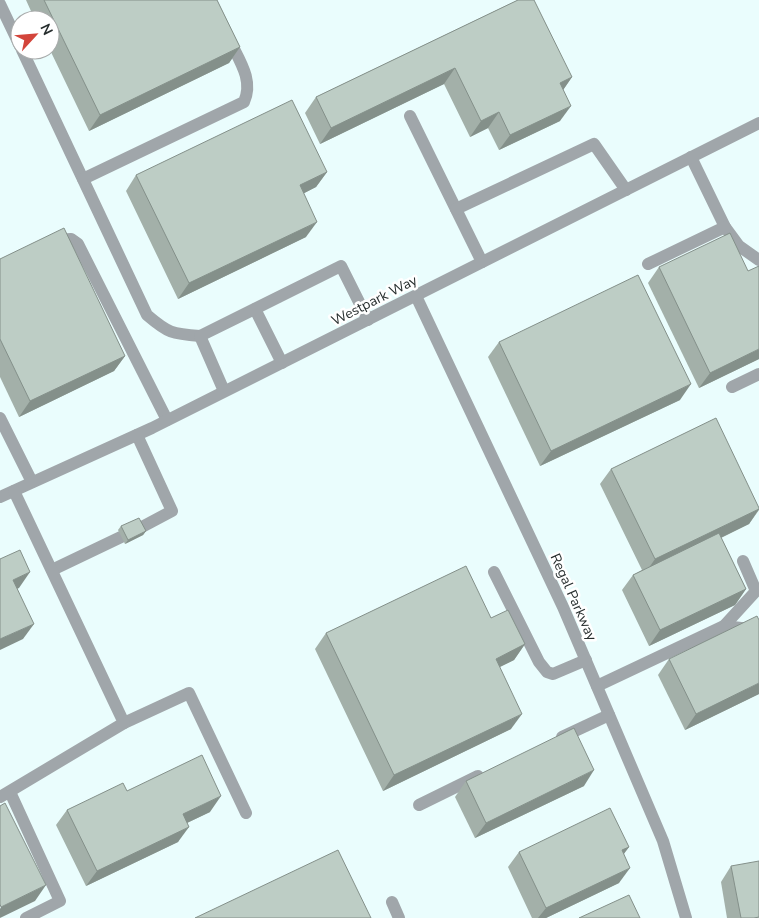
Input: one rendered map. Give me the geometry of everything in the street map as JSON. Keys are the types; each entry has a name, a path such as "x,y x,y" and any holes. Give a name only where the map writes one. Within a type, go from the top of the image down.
{"street":[{"path":"0,4 10,25"},
{"path":"83,179 244,102 249,92 248,78 223,26"},
{"path":"27,60 147,315 161,327 175,334 200,336 341,266 368,320"},
{"path":"410,116 482,262"},
{"name":"Westpark Way","path":"0,497 137,435 759,123"},
{"path":"456,209 594,144 626,190"},
{"path":"691,157 725,227 739,246 759,260"},
{"path":"648,264 725,227"},
{"path":"42,247 59,238 71,239 78,244 166,420"},
{"name":"Regal Parkway","path":"416,296 559,598 610,715 663,841 686,918"},
{"path":"255,308 282,363"},
{"path":"200,336 224,391"},
{"path":"732,387 759,374"},
{"path":"0,418 32,482"},
{"path":"137,435 172,511 140,528"},
{"path":"14,491 124,723"},
{"path":"52,570 121,537"},
{"path":"597,686 724,626 756,591 743,561"},
{"path":"494,572 539,662 547,672 553,674 586,660"},
{"path":"724,626 759,630"},
{"path":"26,918 60,901 5,794 124,723 189,693 246,814"},
{"path":"554,740 610,715"},
{"path":"418,805 486,773"},
{"path":"392,902 400,918"}],"building":[{"path":"44,0 217,0 240,47 100,115 60,33 60,10 49,10"},
{"path":"518,0 534,0 572,77 560,83 571,106 510,135 499,112 481,121 455,68 331,128 316,97"},
{"path":"292,100 327,172 300,185 317,222 189,283 136,175"},
{"path":"64,228 125,356 30,401 0,339 0,259"},
{"path":"730,233 748,271 759,266 759,349 710,373 659,267"},
{"path":"638,275 691,384 551,451 499,342"},
{"path":"716,418 759,509 655,559 611,469"},
{"path":"139,518 146,531 128,540 121,526"},
{"path":"719,533 746,589 660,630 633,575"},
{"path":"20,550 30,572 13,580 34,624 0,639 0,559"},
{"path":"466,566 491,618 508,610 525,644 496,659 522,714 394,775 326,633"},
{"path":"757,616 759,620 759,683 696,714 669,659"},
{"path":"574,728 594,770 486,823 466,781"},
{"path":"202,755 221,796 183,814 189,827 97,871 67,810 123,783 127,791"},
{"path":"5,803 46,885 1,907 0,806"},
{"path":"610,808 629,847 622,850 630,868 546,908 519,852"},
{"path":"338,850 371,918 195,918"},
{"path":"759,861 759,917 741,918 731,866"},
{"path":"629,895 640,918 579,918"}]}
